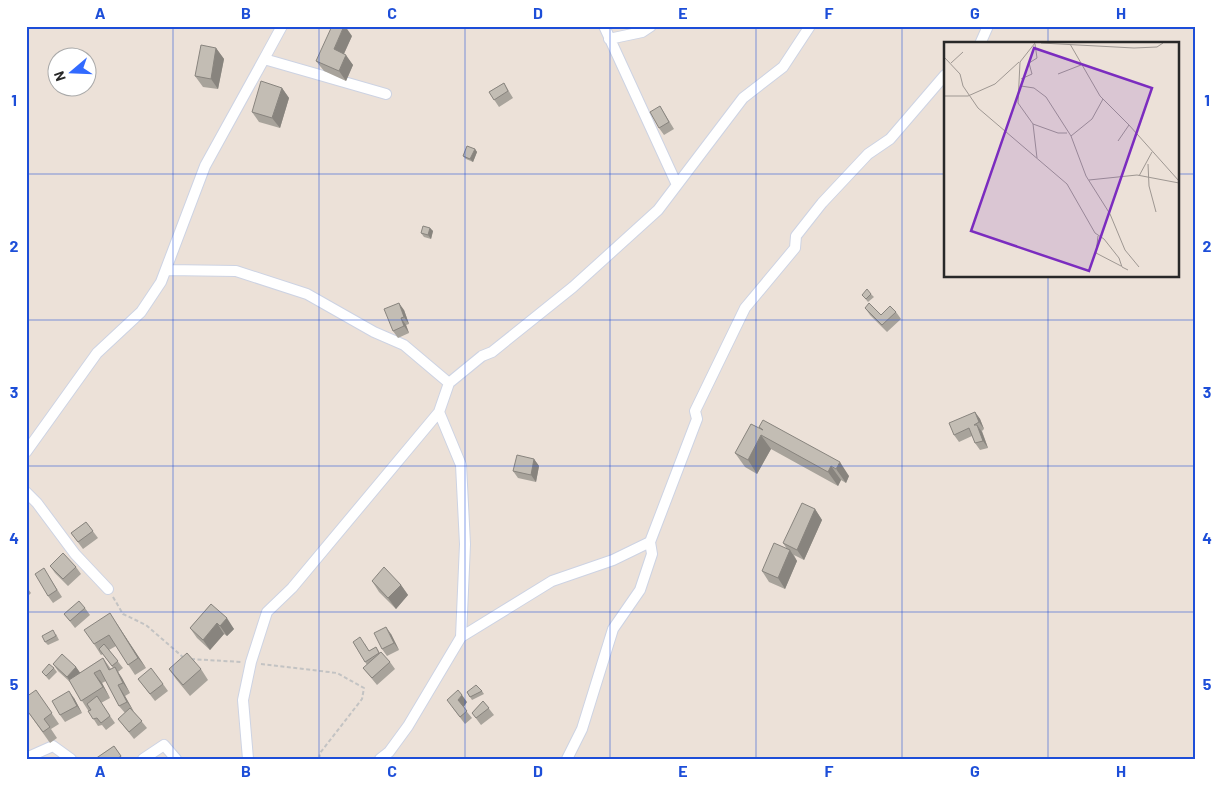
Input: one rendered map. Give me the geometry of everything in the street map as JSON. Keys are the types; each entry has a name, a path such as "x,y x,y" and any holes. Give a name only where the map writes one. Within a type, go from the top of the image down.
{"street":[{"path":"26,452 97,353 141,312 167,270 205,166 282,26"},
{"path":"604,26 677,185"},
{"path":"609,39 642,32 651,26"},
{"path":"248,759 243,700 251,662 267,612 292,588 439,412 450,382 482,356 492,352 573,287 658,210 743,98 783,67 810,26"},
{"path":"981,42 988,26"},
{"path":"264,58 386,94"},
{"path":"567,759 582,729 613,629 640,590 652,554 650,542 697,419 695,412 745,308 795,248 796,236 822,203 868,154 890,140 944,76"},
{"path":"167,270 236,271 307,294 374,332 404,345 450,382"},
{"path":"439,412 461,465 465,544 461,637"},
{"path":"26,492 37,503 75,554 108,589"},
{"path":"380,759 389,752 408,726 461,637 552,581 613,560 650,542"},
{"path":"143,759 164,745 176,759"},
{"path":"26,758 53,746 71,759"}],"path":[{"path":"108,589 123,614 146,625 185,658 251,662 337,673 364,688 362,699 320,753 319,759"}],"building":[{"path":"332,26 344,26 334,49 346,55 339,71 316,61"},
{"path":"201,45 216,48 211,79 195,76"},
{"path":"261,81 282,88 272,118 252,112"},
{"path":"504,83 508,91 494,100 489,92"},
{"path":"660,106 669,122 659,128 650,112"},
{"path":"467,146 475,149 470,159 463,156"},
{"path":"423,226 430,228 428,235 421,233"},
{"path":"867,289 871,294 866,299 862,295"},
{"path":"399,303 404,317 401,318 404,326 393,331 384,309"},
{"path":"869,303 881,315 890,306 896,312 882,325 865,308"},
{"path":"975,412 979,422 974,425 977,425 983,441 975,443 969,428 954,435 949,423"},
{"path":"763,420 840,462 836,469 831,466 828,472 761,435 748,460 735,453 751,424 763,430 759,427"},
{"path":"517,455 534,459 531,475 513,471"},
{"path":"802,503 815,509 797,550 783,543"},
{"path":"86,522 93,531 78,542 71,533"},
{"path":"774,543 790,550 778,578 762,571"},
{"path":"63,553 76,567 63,579 50,566"},
{"path":"384,567 401,585 388,598 372,581"},
{"path":"44,568 57,590 48,596 35,574"},
{"path":"79,601 85,608 70,621 64,614"},
{"path":"211,604 227,618 220,626 217,623 203,640 190,628"},
{"path":"110,613 138,658 128,665 109,635 94,644 84,630"},
{"path":"386,627 394,643 382,649 374,633"},
{"path":"53,630 56,636 45,642 42,636"},
{"path":"360,637 369,651 376,647 379,653 365,662 353,642"},
{"path":"104,644 118,661 112,666 99,649"},
{"path":"381,652 390,662 372,678 363,668"},
{"path":"187,653 201,669 183,685 169,669"},
{"path":"62,654 76,667 67,677 53,664"},
{"path":"103,658 109,670 115,667 123,683 118,685 127,702 119,706 100,670 94,673 103,687 81,701 69,680"},
{"path":"49,664 54,668 46,676 42,672"},
{"path":"151,668 163,684 150,694 138,679"},
{"path":"476,685 482,691 470,697 467,692"},
{"path":"36,690 52,713 44,719 50,727 43,732 26,709 26,697"},
{"path":"458,690 462,695 458,700 467,711 460,717 447,700"},
{"path":"69,691 77,706 60,715 52,701"},
{"path":"97,696 110,716 101,723 97,718 93,719 88,711 91,710 87,704"},
{"path":"483,701 489,708 476,718 472,713"},
{"path":"130,708 142,721 129,732 118,719"},
{"path":"114,746 121,756 117,759 95,759"}]}
